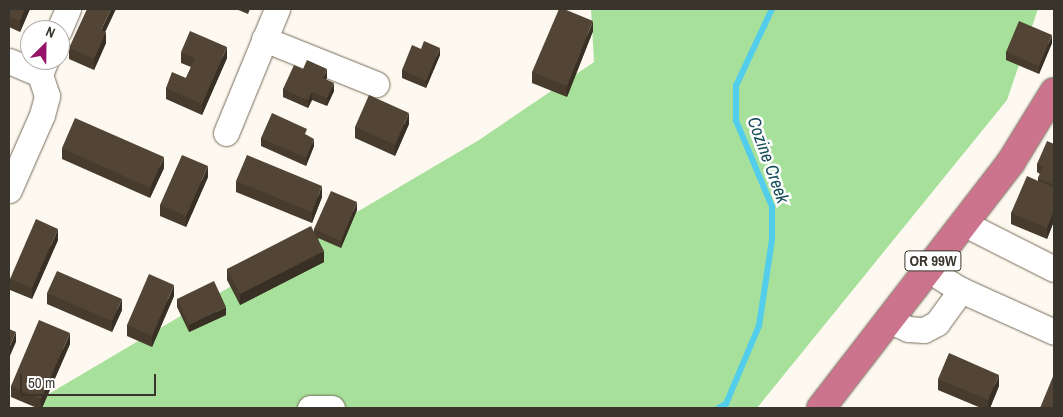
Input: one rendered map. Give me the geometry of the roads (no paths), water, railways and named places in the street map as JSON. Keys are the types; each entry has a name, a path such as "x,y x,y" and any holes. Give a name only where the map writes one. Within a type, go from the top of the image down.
{"highway":[{"name":"OR 99W","path":"821,408 963,223 1048,118 1054,92"}],"street":[{"path":"226,133 277,9"},
{"path":"264,39 376,84"},
{"path":"9,190 42,115 47,96 43,70"},
{"path":"963,223 1054,269"},
{"path":"927,269 961,290 1054,332"},
{"path":"888,320 908,329 924,330 937,323 961,290"},
{"path":"310,408 332,408"}],"waterway":[{"name":"Cozine Creek","path":"719,408 726,404 759,326 772,240 772,207 736,121 736,86 772,9"}]}
